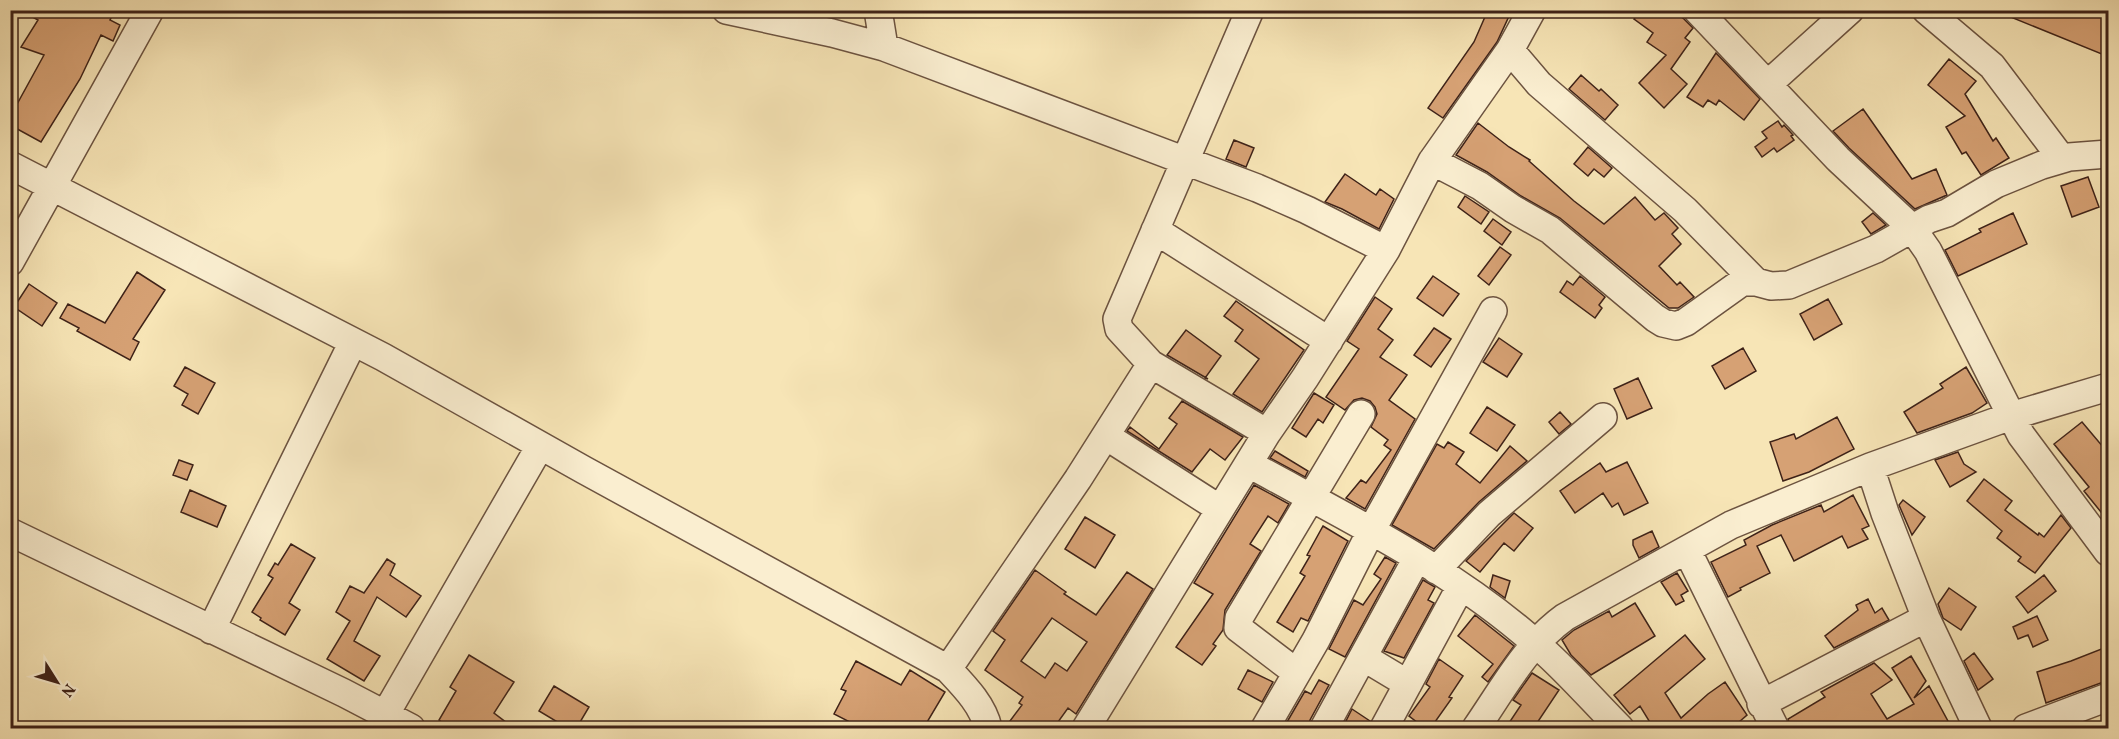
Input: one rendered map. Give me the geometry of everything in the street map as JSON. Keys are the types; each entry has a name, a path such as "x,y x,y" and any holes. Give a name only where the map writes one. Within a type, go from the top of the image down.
{"street":[{"path":"10,262 150,10"},
{"path":"726,10 884,47 1267,192 1386,250"},
{"path":"878,10 884,47"},
{"path":"1250,10 1117,319 1119,329 1151,364 1267,433"},
{"path":"1086,729 1220,508 1386,250 1432,161 1510,50 1532,10"},
{"path":"1697,10 1838,159 1912,228 1928,251 2021,435 2109,552"},
{"path":"1768,84 1850,10"},
{"path":"1926,10 1992,66 2062,159"},
{"path":"1510,50 1539,84 1685,210 1756,282"},
{"path":"1432,161 1480,186 1513,209 1550,230 1663,323 1676,326 1686,322 1742,282 1756,282 1771,286 1789,285 1876,249 1929,219 1947,213 1996,184 2042,165 2062,159 2109,154"},
{"path":"10,165 353,342 948,669 967,689 986,720 988,729"},
{"path":"1155,230 1329,341"},
{"path":"1265,729 1316,640 1371,531 1493,311"},
{"path":"1113,425 1125,392 1127,363 1125,336"},
{"path":"211,630 353,342"},
{"path":"948,669 1078,479 1151,364"},
{"path":"1476,729 1534,643 1547,630 1565,617 1731,525 1870,467 2011,416 2109,387"},
{"path":"1297,673 1238,628 1239,618 1361,414"},
{"path":"1324,729 1363,657 1426,564 1603,417"},
{"path":"1113,425 1220,508"},
{"path":"385,715 540,446"},
{"path":"1248,464 1371,531 1461,586 1534,643 1620,729"},
{"path":"1870,467 1885,513 1926,618 1978,729"},
{"path":"10,532 411,729"},
{"path":"1687,550 1775,729"},
{"path":"1384,729 1461,586"},
{"path":"1761,704 1926,618"},
{"path":"1363,657 1408,684"},
{"path":"2026,729 2076,720 2109,697"}],"building":[{"path":"20,10 115,10 110,20 120,25 113,41 101,35 80,79 41,142 10,125 10,117 44,55 21,47 38,20"},
{"path":"1488,10 1502,10 1510,14 1497,42 1443,118 1428,108 1474,42"},
{"path":"1640,10 1671,10 1693,28 1685,38 1690,42 1671,69 1687,84 1664,108 1639,83 1666,55 1647,42 1653,33 1634,19"},
{"path":"2109,10 2109,57 1996,11"},
{"path":"1716,53 1760,99 1744,120 1719,100 1716,105 1708,100 1703,107 1687,97"},
{"path":"1949,59 1976,81 1965,94 1993,141 1996,138 2009,158 1981,175 1966,152 1962,154 1946,127 1965,116 1928,85"},
{"path":"1581,75 1618,105 1605,120 1569,89"},
{"path":"1863,109 1912,179 1936,169 1947,195 1915,209 1849,148 1833,131"},
{"path":"1778,121 1793,135 1791,136 1794,140 1777,152 1774,148 1762,157 1755,147 1767,138 1762,132"},
{"path":"1478,123 1530,160 1574,201 1604,224 1635,197 1655,220 1664,213 1678,228 1672,234 1681,244 1659,266 1677,285 1680,282 1694,297 1678,308 1669,308 1560,218 1456,155"},
{"path":"1234,140 1254,148 1246,167 1226,159"},
{"path":"1588,147 1612,168 1604,177 1594,169 1588,176 1574,164"},
{"path":"1345,174 1376,195 1380,189 1394,199 1379,229 1325,202"},
{"path":"2088,177 2099,207 2072,217 2061,186"},
{"path":"1465,196 1489,212 1481,224 1458,207"},
{"path":"1873,213 1886,225 1871,234 1862,222"},
{"path":"2013,213 2027,244 1958,276 1945,250 1981,232 1979,229"},
{"path":"1493,219 1511,232 1502,245 1484,231"},
{"path":"1500,247 1511,255 1489,285 1478,276"},
{"path":"137,272 165,290 133,339 139,342 130,360 77,331 79,328 60,318 68,304 105,323"},
{"path":"1433,276 1459,294 1443,316 1417,298"},
{"path":"1580,276 1605,297 1599,305 1602,308 1595,318 1560,292 1567,281 1573,285"},
{"path":"29,284 57,303 42,326 14,307"},
{"path":"1375,297 1392,309 1378,329 1393,340 1380,357 1407,375 1389,400 1415,419 1365,509 1346,498 1361,480 1366,483 1391,450 1384,445 1388,440 1371,427 1377,414 1370,401 1362,398 1354,400 1345,410 1326,397 1359,349 1347,341"},
{"path":"1828,299 1842,324 1814,340 1800,314"},
{"path":"1236,301 1304,350 1262,412 1233,394 1259,359 1235,341 1243,330 1224,316"},
{"path":"1434,328 1451,339 1431,367 1414,355"},
{"path":"1186,330 1221,356 1205,377 1167,355"},
{"path":"1499,338 1522,354 1507,377 1483,362"},
{"path":"1743,348 1756,371 1725,389 1712,366"},
{"path":"185,367 215,383 198,414 182,405 188,394 174,386"},
{"path":"1966,367 1987,403 1972,413 1917,433 1904,412 1943,388 1940,384"},
{"path":"1638,378 1652,408 1627,419 1614,389"},
{"path":"1314,393 1334,405 1323,423 1318,419 1306,437 1292,428"},
{"path":"1182,401 1243,437 1225,460 1210,449 1192,472 1127,431 1130,427 1159,449 1177,424 1169,418"},
{"path":"1487,407 1515,425 1497,451 1470,433"},
{"path":"1560,412 1571,424 1559,434 1549,422"},
{"path":"1837,417 1854,449 1809,472 1783,481 1770,442 1794,434 1796,439"},
{"path":"2082,422 2109,454 2109,522 2084,491 2089,487 2054,444"},
{"path":"1448,442 1464,452 1456,464 1480,483 1510,446 1527,461 1479,502 1434,549 1392,525 1437,444 1444,448"},
{"path":"1275,451 1308,471 1305,477 1270,458"},
{"path":"1958,452 1964,464 1976,472 1950,487 1935,460"},
{"path":"179,460 193,465 187,480 173,475"},
{"path":"1627,462 1648,503 1624,515 1618,503 1612,507 1603,493 1575,513 1560,491 1600,463 1606,472"},
{"path":"1984,479 2012,501 2005,510 2038,535 2039,533 2044,537 2061,515 2071,528 2035,573 2018,561 2021,557 1997,538 2002,531 1967,501"},
{"path":"1254,485 1289,504 1278,523 1268,516 1250,544 1261,551 1225,610 1223,630 1213,644 1216,646 1202,665 1176,647 1213,594 1194,583"},
{"path":"190,490 226,506 217,527 181,512"},
{"path":"1853,495 1869,526 1862,529 1868,539 1848,548 1842,536 1794,561 1781,535 1757,546 1770,573 1740,588 1741,590 1728,597 1711,562 1746,545 1744,540 1772,525 1821,505 1824,512"},
{"path":"1903,500 1925,517 1912,535 1899,505"},
{"path":"1514,513 1533,528 1514,551 1504,543 1480,572 1466,561"},
{"path":"1085,517 1115,535 1095,568 1065,549"},
{"path":"1323,526 1348,541 1308,621 1301,618 1293,632 1277,622 1305,576 1300,573"},
{"path":"1652,531 1659,547 1639,558 1633,540"},
{"path":"291,544 315,558 289,603 300,610 285,635 260,620 261,618 252,612 273,578 268,575 275,563 278,565"},
{"path":"1385,557 1396,563 1345,657 1329,649 1354,600 1363,605 1381,579 1374,574"},
{"path":"387,559 395,564 390,575 421,596 406,617 377,597 354,641 380,656 364,681 327,659 350,621 336,612 350,586 364,593"},
{"path":"1035,570 1066,592 1064,594 1096,615 1127,572 1153,589 1076,714 1068,708 1053,729 1004,729 1022,705 1019,703 1023,697 985,670 1005,640 993,631","holes":["1052,618 1087,642 1067,671 1055,663 1045,678 1021,661"]},
{"path":"1677,573 1688,591 1681,595 1684,601 1676,605 1661,582"},
{"path":"1493,575 1510,581 1505,598 1490,587"},
{"path":"2044,575 2056,591 2028,613 2016,597"},
{"path":"1423,580 1435,587 1428,600 1434,603 1404,658 1384,651"},
{"path":"1949,588 1976,607 1961,630 1943,618 1938,604"},
{"path":"1868,599 1875,613 1882,608 1889,620 1834,648 1825,636 1858,610 1856,605"},
{"path":"1635,603 1655,636 1591,675 1571,655 1562,640 1574,630 1609,611 1612,617"},
{"path":"1475,615 1514,646 1488,682 1482,677 1493,664 1458,636"},
{"path":"2037,616 2048,640 2033,647 2028,635 2018,639 2013,627"},
{"path":"1685,635 1705,659 1665,693 1681,718 1725,682 1747,715 1739,722 1745,729 1654,729 1640,706 1630,714 1614,695"},
{"path":"2109,646 2109,680 2046,703 2037,672"},
{"path":"1974,653 1993,679 1978,690 1964,661"},
{"path":"469,655 514,682 494,713 515,729 452,729 439,720 456,691 450,687"},
{"path":"1911,656 1926,681 1914,698 1929,686 1949,723 1939,729 1793,729 1788,719 1825,697 1821,692 1874,663 1892,680 1871,694 1887,719 1914,704 1892,668"},
{"path":"1439,659 1463,676 1449,697 1452,698 1430,729 1426,729 1409,716 1430,687 1426,684"},
{"path":"856,661 901,685 910,670 945,692 923,729 844,729 848,721 834,714 846,691 841,689"},
{"path":"1248,670 1273,682 1262,702 1238,689"},
{"path":"1532,673 1559,690 1533,729 1505,729 1521,705 1513,700"},
{"path":"1319,680 1329,685 1310,720 1308,729 1301,729 1287,722 1305,691 1311,694"},
{"path":"554,686 589,707 576,729 569,729 539,711"},
{"path":"1352,709 1370,721 1368,729 1342,729"}]}
